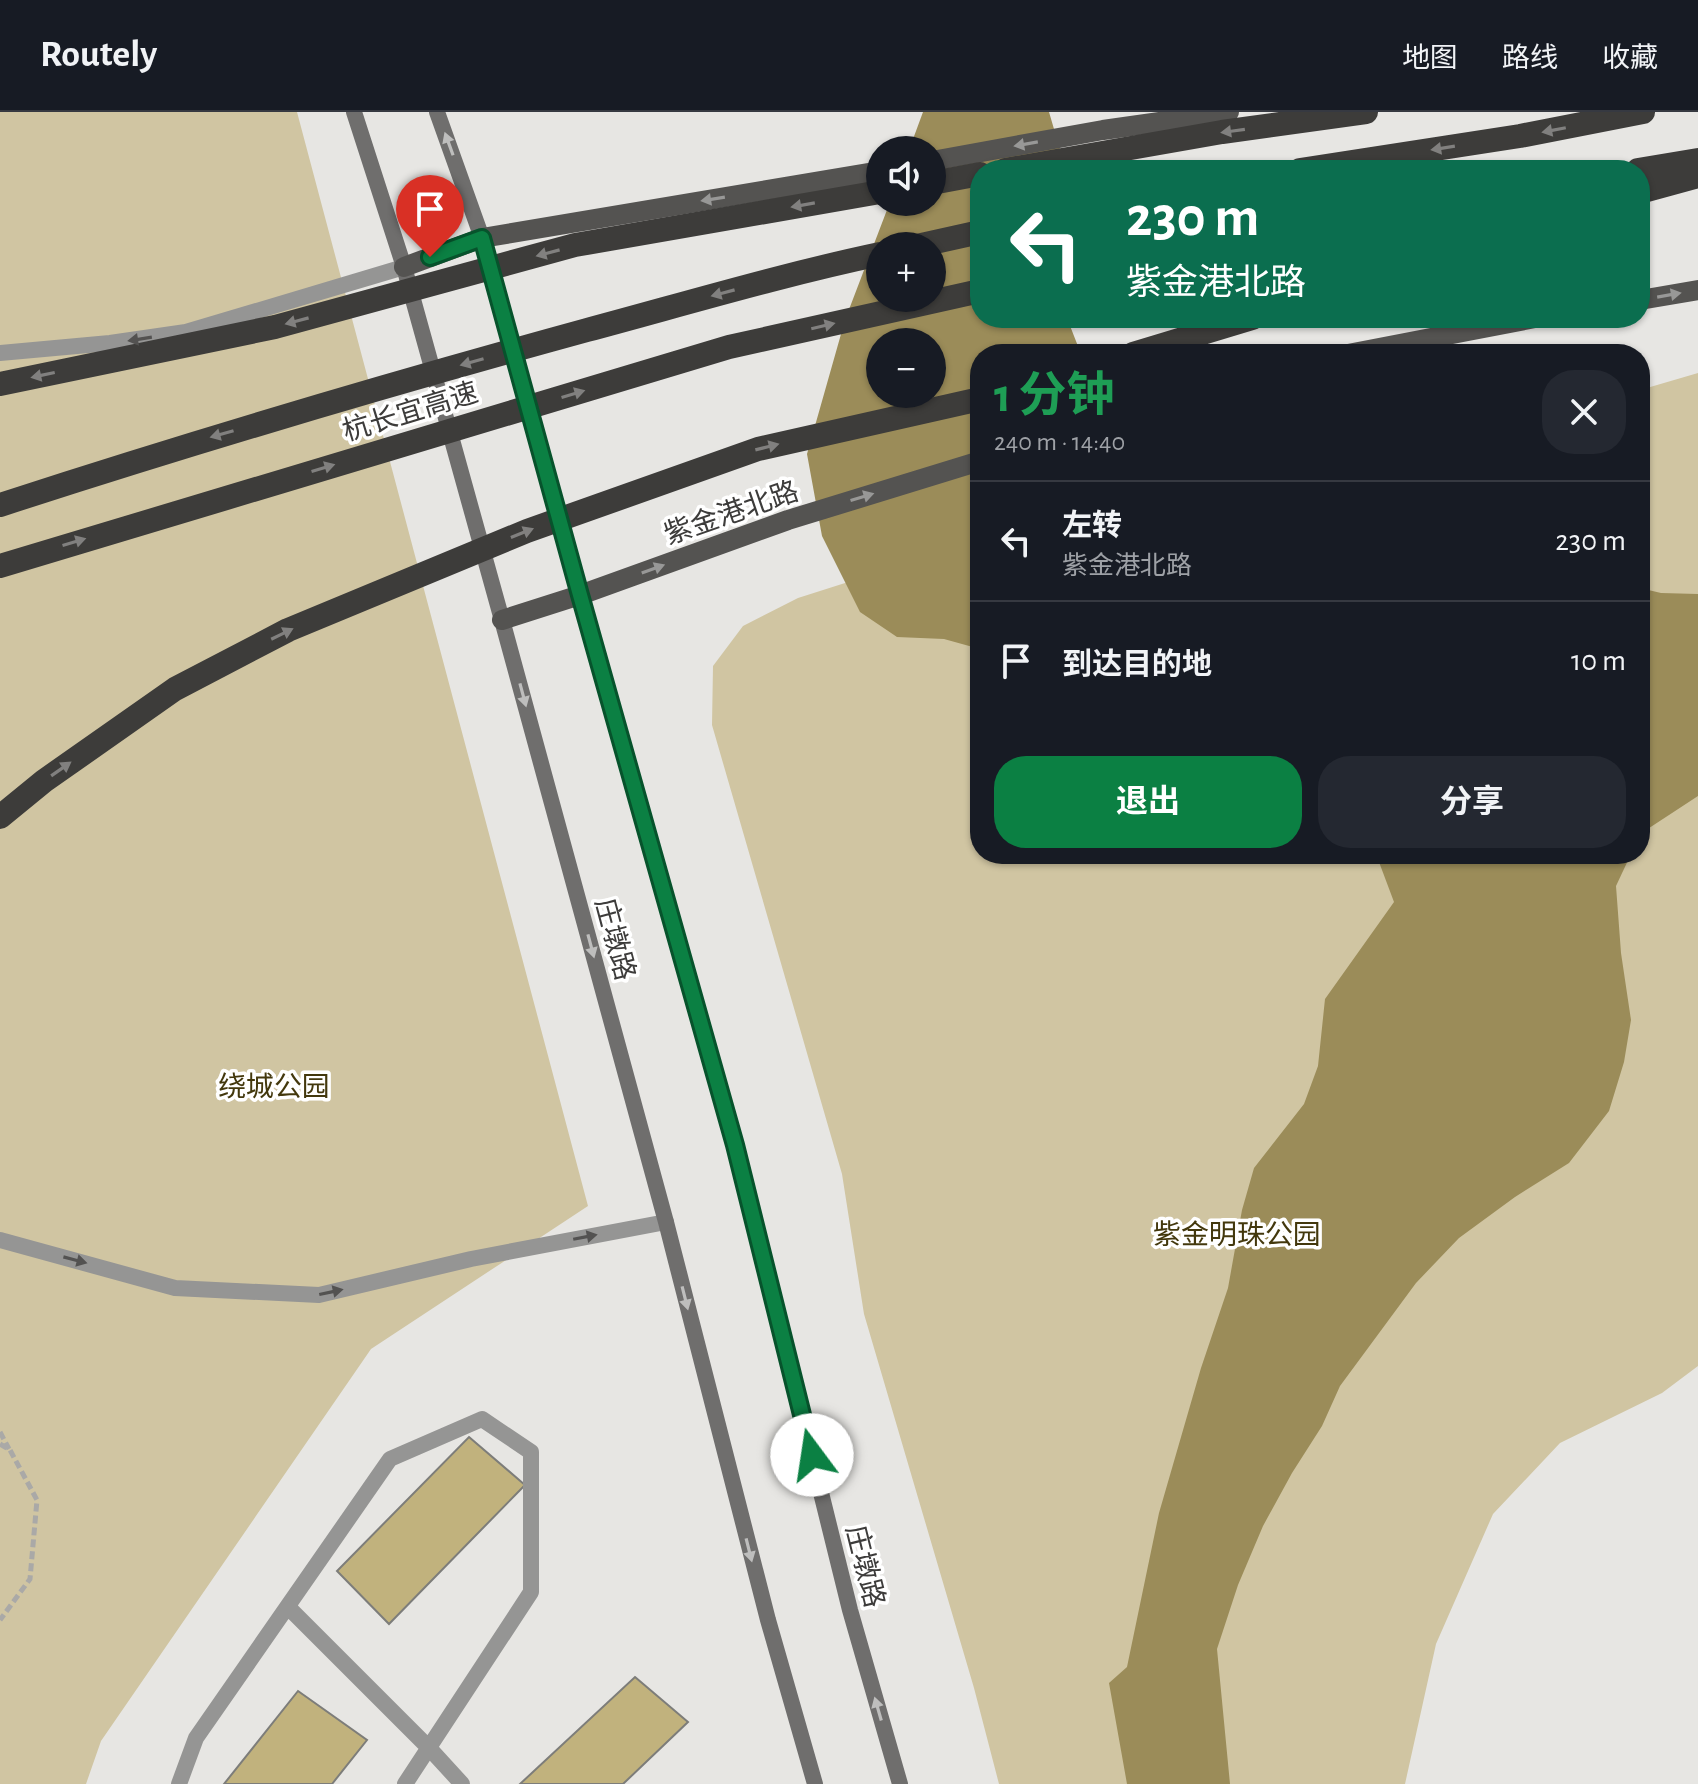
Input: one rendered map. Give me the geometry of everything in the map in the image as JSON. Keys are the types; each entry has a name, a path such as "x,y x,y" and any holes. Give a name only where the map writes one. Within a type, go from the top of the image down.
{"highway":[{"path":"1062,160 1222,132 1366,112"},
{"path":"1365,160 1520,136 1643,112"},
{"path":"1650,168 1698,160"},
{"path":"946,180 970,176"},
{"path":"1650,189 1698,176"},
{"path":"0,384 275,327 575,245 866,181"},
{"path":"946,240 970,234"},
{"name":"杭长宜高速","path":"0,505 208,438 483,359 811,269 866,257"},
{"name":"杭长宜高速","path":"0,566 729,347 970,293"},
{"path":"1166,344 1219,328"},
{"path":"0,817 44,781 175,689 288,630 527,531 758,449 970,401"}],"main road":[{"name":"庄墩路","path":"354,112 404,267 502,620 666,1222 768,1620 815,1784"},
{"name":"庄墩路","path":"437,112 482,238 735,1145 850,1610 900,1784"},
{"path":"946,158 1103,130 1229,112"},
{"path":"404,267 482,238 866,180"},
{"path":"1650,298 1698,290"},
{"path":"1400,344 1483,328"},
{"name":"紫金港北路","path":"502,620 788,520 970,464"}],"street":[{"path":"0,353 110,343 186,332 404,267"},
{"path":"0,1240 175,1288 319,1295 471,1259 666,1222"},
{"path":"179,1784 196,1738 390,1459 482,1419 531,1452 531,1592 405,1784"},
{"path":"288,1607 462,1784"}],"path":[{"path":"0,1432 37,1500 30,1579 0,1620"},
{"path":"0,1444 10,1450"}],"green space":[{"name":"绕城公园","path":"0,112 297,112 588,1206 371,1349 101,1741 86,1784 0,1784"},
{"name":"紫金明珠公园","path":"1698,373 1698,1366 1662,1393 1560,1443 1493,1514 1436,1644 1405,1784 999,1784 974,1688 864,1314 842,1174 712,725 713,666 743,626 798,598 970,543 970,864 1650,864 1650,387"}],"shaded area":[{"path":"923,112 1049,112 1063,160 970,160 970,328 1071,328 1077,344 970,344 970,646 944,639 897,637 860,612 822,536 807,454 845,320 866,265 866,312 946,312 946,232 879,232 885,216 946,216 946,136 914,136"},
{"path":"1650,590 1698,594 1698,796 1650,827"},
{"path":"1380,864 1626,864 1616,886 1621,953 1631,1020 1624,1062 1609,1111 1569,1163 1459,1238 1416,1283 1340,1386 1322,1426 1263,1526 1238,1585 1217,1649 1230,1784 1127,1784 1109,1683 1127,1667 1159,1513 1228,1288 1242,1210 1254,1168 1304,1104 1318,1066 1325,999 1394,902"}],"building":[{"path":"469,1437 525,1485 389,1624 337,1571"},
{"path":"635,1677 688,1722 623,1784 520,1784"},
{"path":"298,1691 367,1740 332,1784 224,1784"}],"route":[{"path":"430,257 482,238 735,1145 812,1455"}]}
